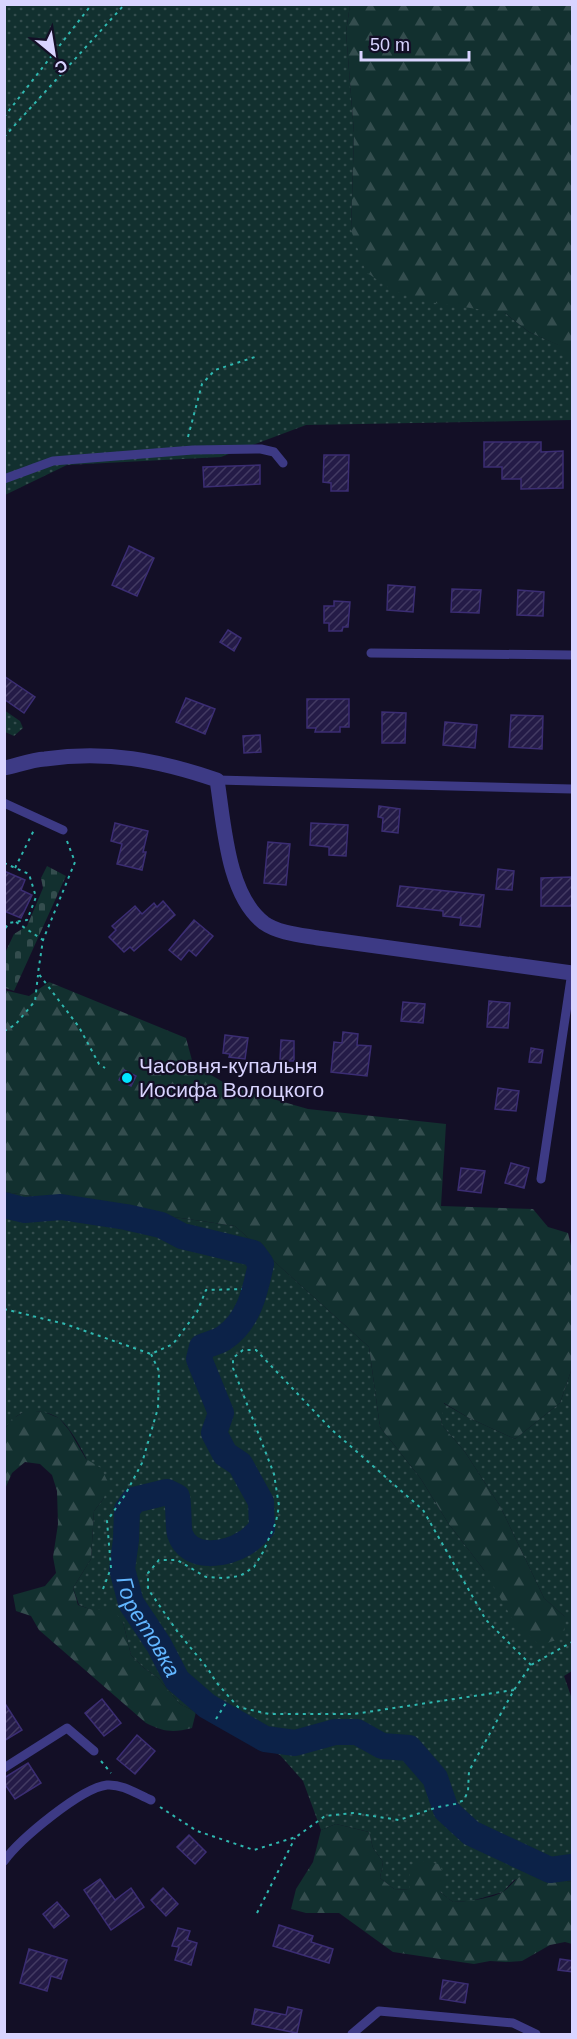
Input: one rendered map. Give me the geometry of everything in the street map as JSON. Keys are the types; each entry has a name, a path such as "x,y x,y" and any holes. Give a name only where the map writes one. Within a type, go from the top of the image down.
{"street":[{"path":"4,768 43,759 104,756 153,761 217,780 233,874 249,908 265,924 282,931 318,938 572,973"}],"lane":[{"path":"4,479 53,461 185,451 261,449 274,452 283,463"},
{"path":"371,653 573,655"},
{"path":"217,780 573,789"},
{"path":"4,803 63,830"},
{"path":"541,1179 572,973"},
{"path":"4,1768 67,1728 94,1751"},
{"path":"4,1861 33,1831 66,1806 96,1788 109,1785 122,1787 151,1800"},
{"path":"352,2034 379,2011 513,2023 536,2034"}],"path":[{"path":"4,117 92,4"},
{"path":"4,137 125,4"},
{"path":"185,451 202,384 214,370 258,356"},
{"path":"4,1031 15,1024 34,1001 43,939 75,861 63,830"},
{"path":"15,868 30,840"},
{"path":"4,863 29,874 36,897 27,920 9,923 4,930"},
{"path":"16,921 43,939"},
{"path":"38,973 79,1027 99,1065 105,1068"},
{"path":"4,1310 64,1324 151,1354 173,1344 197,1312 207,1290 242,1289"},
{"path":"514,1690 354,1714 269,1714 238,1707 216,1682 148,1589 148,1573 159,1560 177,1560 206,1577 240,1576 255,1567 276,1522 279,1506 274,1474 233,1368 233,1358 243,1350 256,1350 332,1429 423,1510 486,1620 531,1665"},
{"path":"103,1589 111,1568 106,1521 142,1463 158,1408 159,1371 151,1354"},
{"path":"151,1800 197,1831 255,1850 296,1837 325,1816 353,1813 399,1820 455,1804 464,1800 468,1791 469,1771 514,1690 531,1665 573,1642"},
{"path":"216,1719 226,1703"},
{"path":"94,1751 122,1787"},
{"path":"257,1913 296,1837"}],"green space":[{"path":"5,5 350,5 346,32 354,133 351,230 505,313 529,332 559,345 567,360 572,363 572,420 306,425 221,457 67,465 5,495"},
{"path":"350,5 572,5 572,363 567,361 558,345 529,332 505,313 422,301 392,290 366,272 351,230 354,133 346,32"},
{"path":"4,710 20,721 23,728 14,736 5,732"},
{"path":"47,866 66,876 14,991 5,988 5,953 14,934 27,926 43,888 41,878"},
{"path":"49,982 186,1038 193,1064 231,1087 308,1109 446,1124 441,1206 533,1209 548,1227 568,1233 572,1250 572,1368 560,1403 515,1439 469,1418 444,1403 441,1424 465,1452 500,1506 544,1598 565,1617 564,1638 539,1645 513,1620 484,1570 448,1523 421,1479 380,1427 369,1347 235,1226 5,1192 4,990 29,996"},
{"path":"5,1192 235,1226 369,1347 380,1427 421,1479 448,1523 484,1570 565,1617 544,1598 500,1506 465,1452 441,1424 443,1403 515,1439 560,1403 572,1368 572,1671 564,1676 572,1699 572,1882 560,1880 545,1872 514,1880 503,1892 471,1901 453,1902 440,1892 394,1889 380,1878 383,1862 373,1848 369,1832 336,1824 321,1830 303,1781 280,1755 180,1704 158,1678 131,1655 123,1622 79,1605 73,1588 91,1559 94,1511 104,1498 78,1443 57,1417 35,1411 25,1412 14,1418 5,1429"},
{"path":"27,1410 44,1412 59,1418 86,1459 101,1468 108,1482 104,1498 94,1511 91,1559 73,1588 78,1605 93,1610 112,1609 123,1622 131,1655 158,1678 180,1704 196,1712 192,1728 169,1731 146,1723 39,1630 31,1616 16,1611 13,1595 45,1586 56,1573 53,1557 58,1524 57,1491 52,1475 40,1464 25,1462 12,1473 5,1489 5,1429 12,1419"},
{"path":"336,1824 369,1832 373,1848 383,1862 380,1878 394,1889 410,1890 410,1873 422,1861 439,1864 446,1878 440,1892 453,1902 494,1896 519,1877 536,1872 572,1882 572,1944 565,1942 550,1945 522,1961 490,1961 474,1964 393,1952 339,1913 306,1913 291,1909 296,1889 313,1862 321,1830"}],"building":[{"path":"484,442 541,442 541,452 563,451 563,488 521,489 521,479 502,479 502,467 484,467"},
{"path":"324,455 349,455 348,491 331,491 331,483 323,482"},
{"path":"260,465 260,484 204,487 203,467"},
{"path":"129,546 154,558 137,596 112,585"},
{"path":"388,585 415,587 413,612 387,610"},
{"path":"452,589 481,590 479,613 451,612"},
{"path":"518,590 544,592 543,616 517,615"},
{"path":"334,601 350,602 348,627 343,627 342,631 329,631 329,623 324,623 324,606 334,606"},
{"path":"228,630 241,638 234,651 220,642"},
{"path":"4,676 35,697 24,713 4,699"},
{"path":"186,698 215,709 205,734 176,722"},
{"path":"307,699 349,699 349,727 340,727 340,732 315,732 316,728 307,728"},
{"path":"382,712 406,713 405,743 382,743"},
{"path":"511,715 543,716 542,749 509,747"},
{"path":"445,722 477,725 475,748 443,745"},
{"path":"260,735 261,752 244,753 243,736"},
{"path":"379,806 400,809 398,833 382,831 383,818 378,817"},
{"path":"115,823 148,831 142,870 117,864 122,844 111,841"},
{"path":"311,823 348,825 346,856 329,855 329,847 310,845"},
{"path":"268,842 290,844 286,885 264,883"},
{"path":"498,869 514,871 512,890 496,889"},
{"path":"4,871 25,880 21,890 32,895 21,918 4,911"},
{"path":"572,877 573,906 541,906 541,878"},
{"path":"400,886 484,895 480,927 460,925 461,918 443,916 443,911 397,906"},
{"path":"163,901 175,915 134,951 130,947 124,952 109,937 116,930 112,926 135,906 142,914 154,903 157,907"},
{"path":"194,920 213,936 196,956 189,950 181,960 169,950"},
{"path":"489,1001 510,1003 508,1028 487,1027"},
{"path":"403,1002 425,1004 423,1023 401,1021"},
{"path":"343,1032 358,1034 357,1045 371,1046 367,1076 331,1072 334,1042 342,1043"},
{"path":"225,1035 248,1038 245,1059 229,1057 230,1054 223,1053"},
{"path":"281,1040 294,1041 294,1061 280,1061"},
{"path":"531,1048 543,1050 541,1063 529,1062"},
{"name":"Часовня-купальня Иосифа Волоцкого","path":"124,1070 136,1076 131,1086 119,1080"},
{"path":"498,1088 519,1091 516,1111 495,1109"},
{"path":"511,1163 529,1168 524,1188 505,1183"},
{"path":"461,1168 485,1171 481,1193 458,1190"},
{"path":"102,1699 121,1723 104,1736 85,1713"},
{"path":"4,1702 22,1730 4,1741"},
{"path":"137,1735 155,1751 135,1774 117,1759"},
{"path":"28,1763 41,1783 15,1799 4,1783 4,1778"},
{"path":"189,1835 206,1852 195,1864 177,1847"},
{"path":"100,1879 115,1900 131,1888 144,1907 111,1930 84,1890"},
{"path":"163,1888 178,1904 166,1916 151,1900"},
{"path":"57,1902 69,1916 54,1928 43,1914"},
{"path":"279,1925 313,1936 311,1942 333,1949 329,1963 273,1946"},
{"path":"178,1928 190,1931 187,1940 197,1943 191,1965 175,1960 179,1947 172,1946"},
{"path":"29,1949 67,1960 61,1979 51,1976 47,1991 20,1983"},
{"path":"560,1959 573,1961 573,1972 558,1970"},
{"path":"443,1980 468,1984 465,2003 440,1999"},
{"path":"288,2007 302,2010 297,2033 252,2024 255,2009 286,2015"}],"waterway":[{"name":"Горетовка","path":"4,1205 24,1210 61,1207 161,1225 182,1236 253,1253 261,1264 250,1305 245,1314 233,1331 224,1338 202,1347 199,1359 221,1413 214,1433 225,1454 240,1464 261,1502 262,1528 237,1547 218,1553 200,1552 185,1543 180,1534 177,1497 167,1492 134,1500 127,1510 122,1569 131,1603 159,1645 177,1680 207,1706 265,1739 295,1743 335,1732 357,1732 382,1746 409,1748 435,1778 446,1810 471,1833 550,1870 572,1867"}],"place":[{"name":"Часовня-купальня Иосифа Волоцкого","path":"127,1078"}]}
